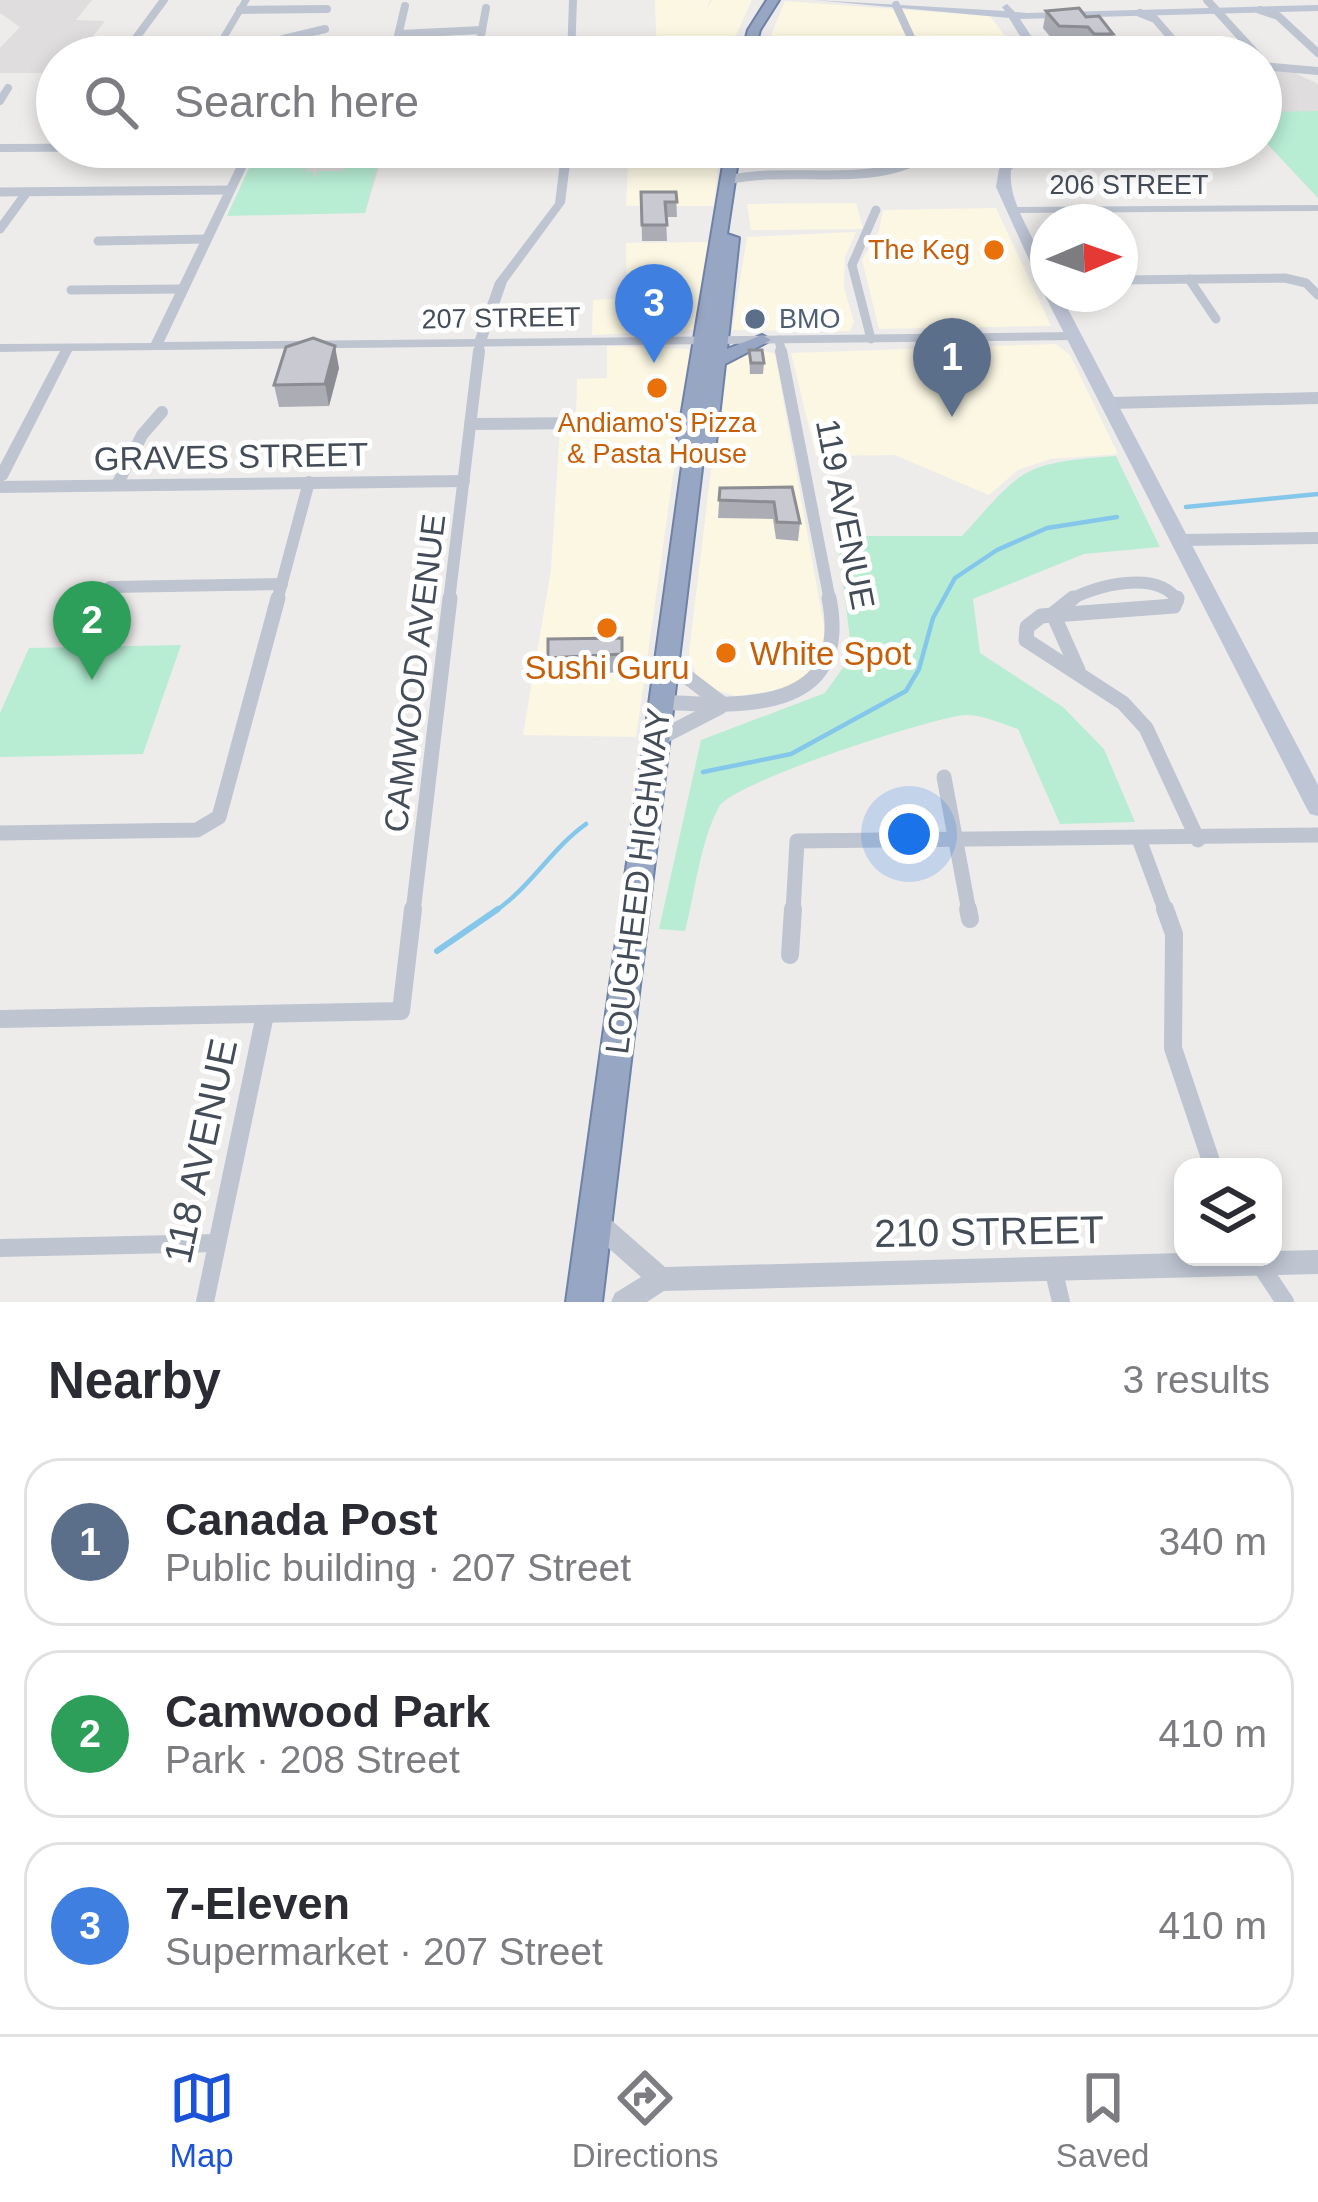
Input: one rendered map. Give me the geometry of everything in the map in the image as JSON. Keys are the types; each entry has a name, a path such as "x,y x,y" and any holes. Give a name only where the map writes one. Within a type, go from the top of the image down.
{"highway":[{"path":"754,30 751,24 762,0"},
{"path":"752,36 773,0"},
{"name":"LOUGHEED HIGHWAY","path":"692,459 706,443 718,226 725,214 730,168"},
{"path":"713,347 771,340"},
{"name":"LOUGHEED HIGHWAY","path":"584,1302 692,459 690,422 713,347"}],"main road":[{"path":"819,0 1008,15 1156,16 1318,8"},
{"path":"993,0 1024,36"},
{"path":"1003,0 1018,36"},
{"path":"1006,168 1003,187 1030,248"},
{"path":"1062,312 1318,807"}],"street":[{"path":"137,36 164,0"},
{"path":"572,36 573,0"},
{"path":"1207,0 1239,36"},
{"path":"225,36 243,5 327,9"},
{"path":"896,5 910,36"},
{"path":"405,6 400,34 482,30"},
{"path":"481,36 486,8"},
{"path":"1279,13 1318,53"},
{"path":"1156,16 1171,36"},
{"path":"296,36 325,29"},
{"path":"1282,65 1318,71"},
{"path":"0,101 8,88"},
{"path":"0,148 36,147"},
{"path":"156,346 240,168"},
{"path":"480,342 501,282 559,206 564,168"},
{"path":"756,168 761,171"},
{"path":"728,180 761,171 896,168"},
{"path":"0,193 230,190"},
{"path":"0,230 27,192"},
{"name":"206 STREET","path":"1012,210 1318,208"},
{"path":"871,339 852,265 876,211"},
{"path":"98,241 207,239"},
{"path":"1189,279 1216,319"},
{"path":"1138,280 1300,280 1318,295"},
{"path":"71,290 183,289"},
{"path":"771,340 1075,336"},
{"name":"119 AVENUE","path":"661,702 724,705 787,697 806,686 830,659 836,642 771,340"},
{"name":"207 STREET","path":"0,348 480,342 713,347"},
{"name":"CAMWOOD AVENUE","path":"265,1016 401,1011 480,342"},
{"path":"0,483 68,347"},
{"path":"1110,403 1318,398"},
{"path":"117,484 142,435 162,412"},
{"path":"470,424 690,422"},
{"name":"GRAVES STREET","path":"0,483 464,481"},
{"path":"0,833 180,831 210,825 224,807 309,482"},
{"path":"1181,540 1318,538"},
{"path":"110,587 282,584"},
{"path":"1053,614 1062,603 1105,586 1153,585 1179,599 1174,607 1053,614 1033,621 1026,640 1078,670 1123,703 1146,728 1198,840"},
{"path":"1053,614 1078,670"},
{"path":"656,740 724,705 666,661"},
{"path":"944,777 970,920"},
{"path":"790,955 796,841 1198,840 1318,835"},
{"path":"1139,839 1174,934 1173,1048 1210,1158"},
{"path":"0,1019 265,1016"},
{"name":"118 AVENUE","path":"205,1302 265,1016"},
{"path":"594,1219 661,1279 624,1302"},
{"path":"0,1248 217,1243"},
{"name":"210 STREET","path":"1282,1261 1318,1262"},
{"name":"210 STREET","path":"661,1279 1174,1264"},
{"path":"1260,1266 1285,1302"},
{"path":"1053,1268 1061,1302"}],"shaded area":[{"path":"0,0 92,0 76,20 105,21 93,36 36,36 36,73 0,73 0,48 20,27 0,13"},
{"path":"655,0 710,0 707,9 712,0 752,0 736,36 656,36"},
{"path":"785,1 990,16 1005,36 771,36"},
{"path":"1282,70 1318,84 1318,198 1282,159"},
{"path":"251,168 379,168 365,213 230,214"},
{"path":"628,168 718,168 714,206 626,206"},
{"path":"856,203 863,229 751,230 747,204"},
{"path":"996,208 1030,281 1030,312 1044,312 1051,326 879,329 862,260 879,231 883,210"},
{"path":"856,232 845,257 844,288 854,322 850,331 732,330 747,237"},
{"path":"709,242 693,330 592,335 593,300 627,298 626,243"},
{"path":"1056,344 1070,355 1118,454 1050,459 1018,470 989,495 895,455 816,456 791,353"},
{"path":"607,346 688,349 693,354 683,411 576,418 577,379 607,378"},
{"path":"755,348 775,354 827,643 810,673 781,690 736,696 707,688 697,678 689,653 724,363"},
{"path":"668,426 679,433 636,737 523,735 551,570 560,428"}],"green space":[{"path":"1318,111 1318,198 1282,159 1282,112"},
{"path":"249,168 303,168 302,172 306,168 314,179 318,171 377,168 365,213 227,216"},
{"path":"1116,456 1160,547 1084,554 973,599 980,653 1063,707 1104,749 1135,822 1060,824 1018,729 971,715 945,719 833,753 732,796 719,807 707,836 685,931 659,929 701,740 825,693 852,655 837,536 962,536 1026,473 1060,462"},
{"path":"181,645 143,754 0,757 0,713 29,648"}],"building":[{"path":"1079,8 1086,17 1099,16 1113,34 1059,26 1046,11"},
{"path":"641,192 676,192 677,202 665,202 667,225 642,225"},
{"path":"313,338 335,346 325,384 274,385 286,347"},
{"path":"749,350 762,350 764,363 751,363"},
{"path":"792,487 800,523 777,522 774,502 719,500 720,488"},
{"path":"622,638 622,654 548,658 548,639"}],"waterway":[{"path":"1186,507 1318,494"},
{"path":"703,772 791,754 906,691 919,669 933,618 955,578 997,550 1047,528 1117,517"},
{"path":"496,910 586,824"},
{"path":"437,951 496,910"}],"place":[{"name":"The Keg","path":"994,250"},
{"name":"BMO","path":"755,319"},
{"name":"7-Eleven","path":"654,363"},
{"name":"Andiamo's Pizza & Pasta House","path":"657,388"},
{"name":"Canada Post","path":"952,417"},
{"name":"Sushi Guru","path":"607,628"},
{"name":"White Spot","path":"726,653"},
{"name":"Camwood Park","path":"92,680"}]}
